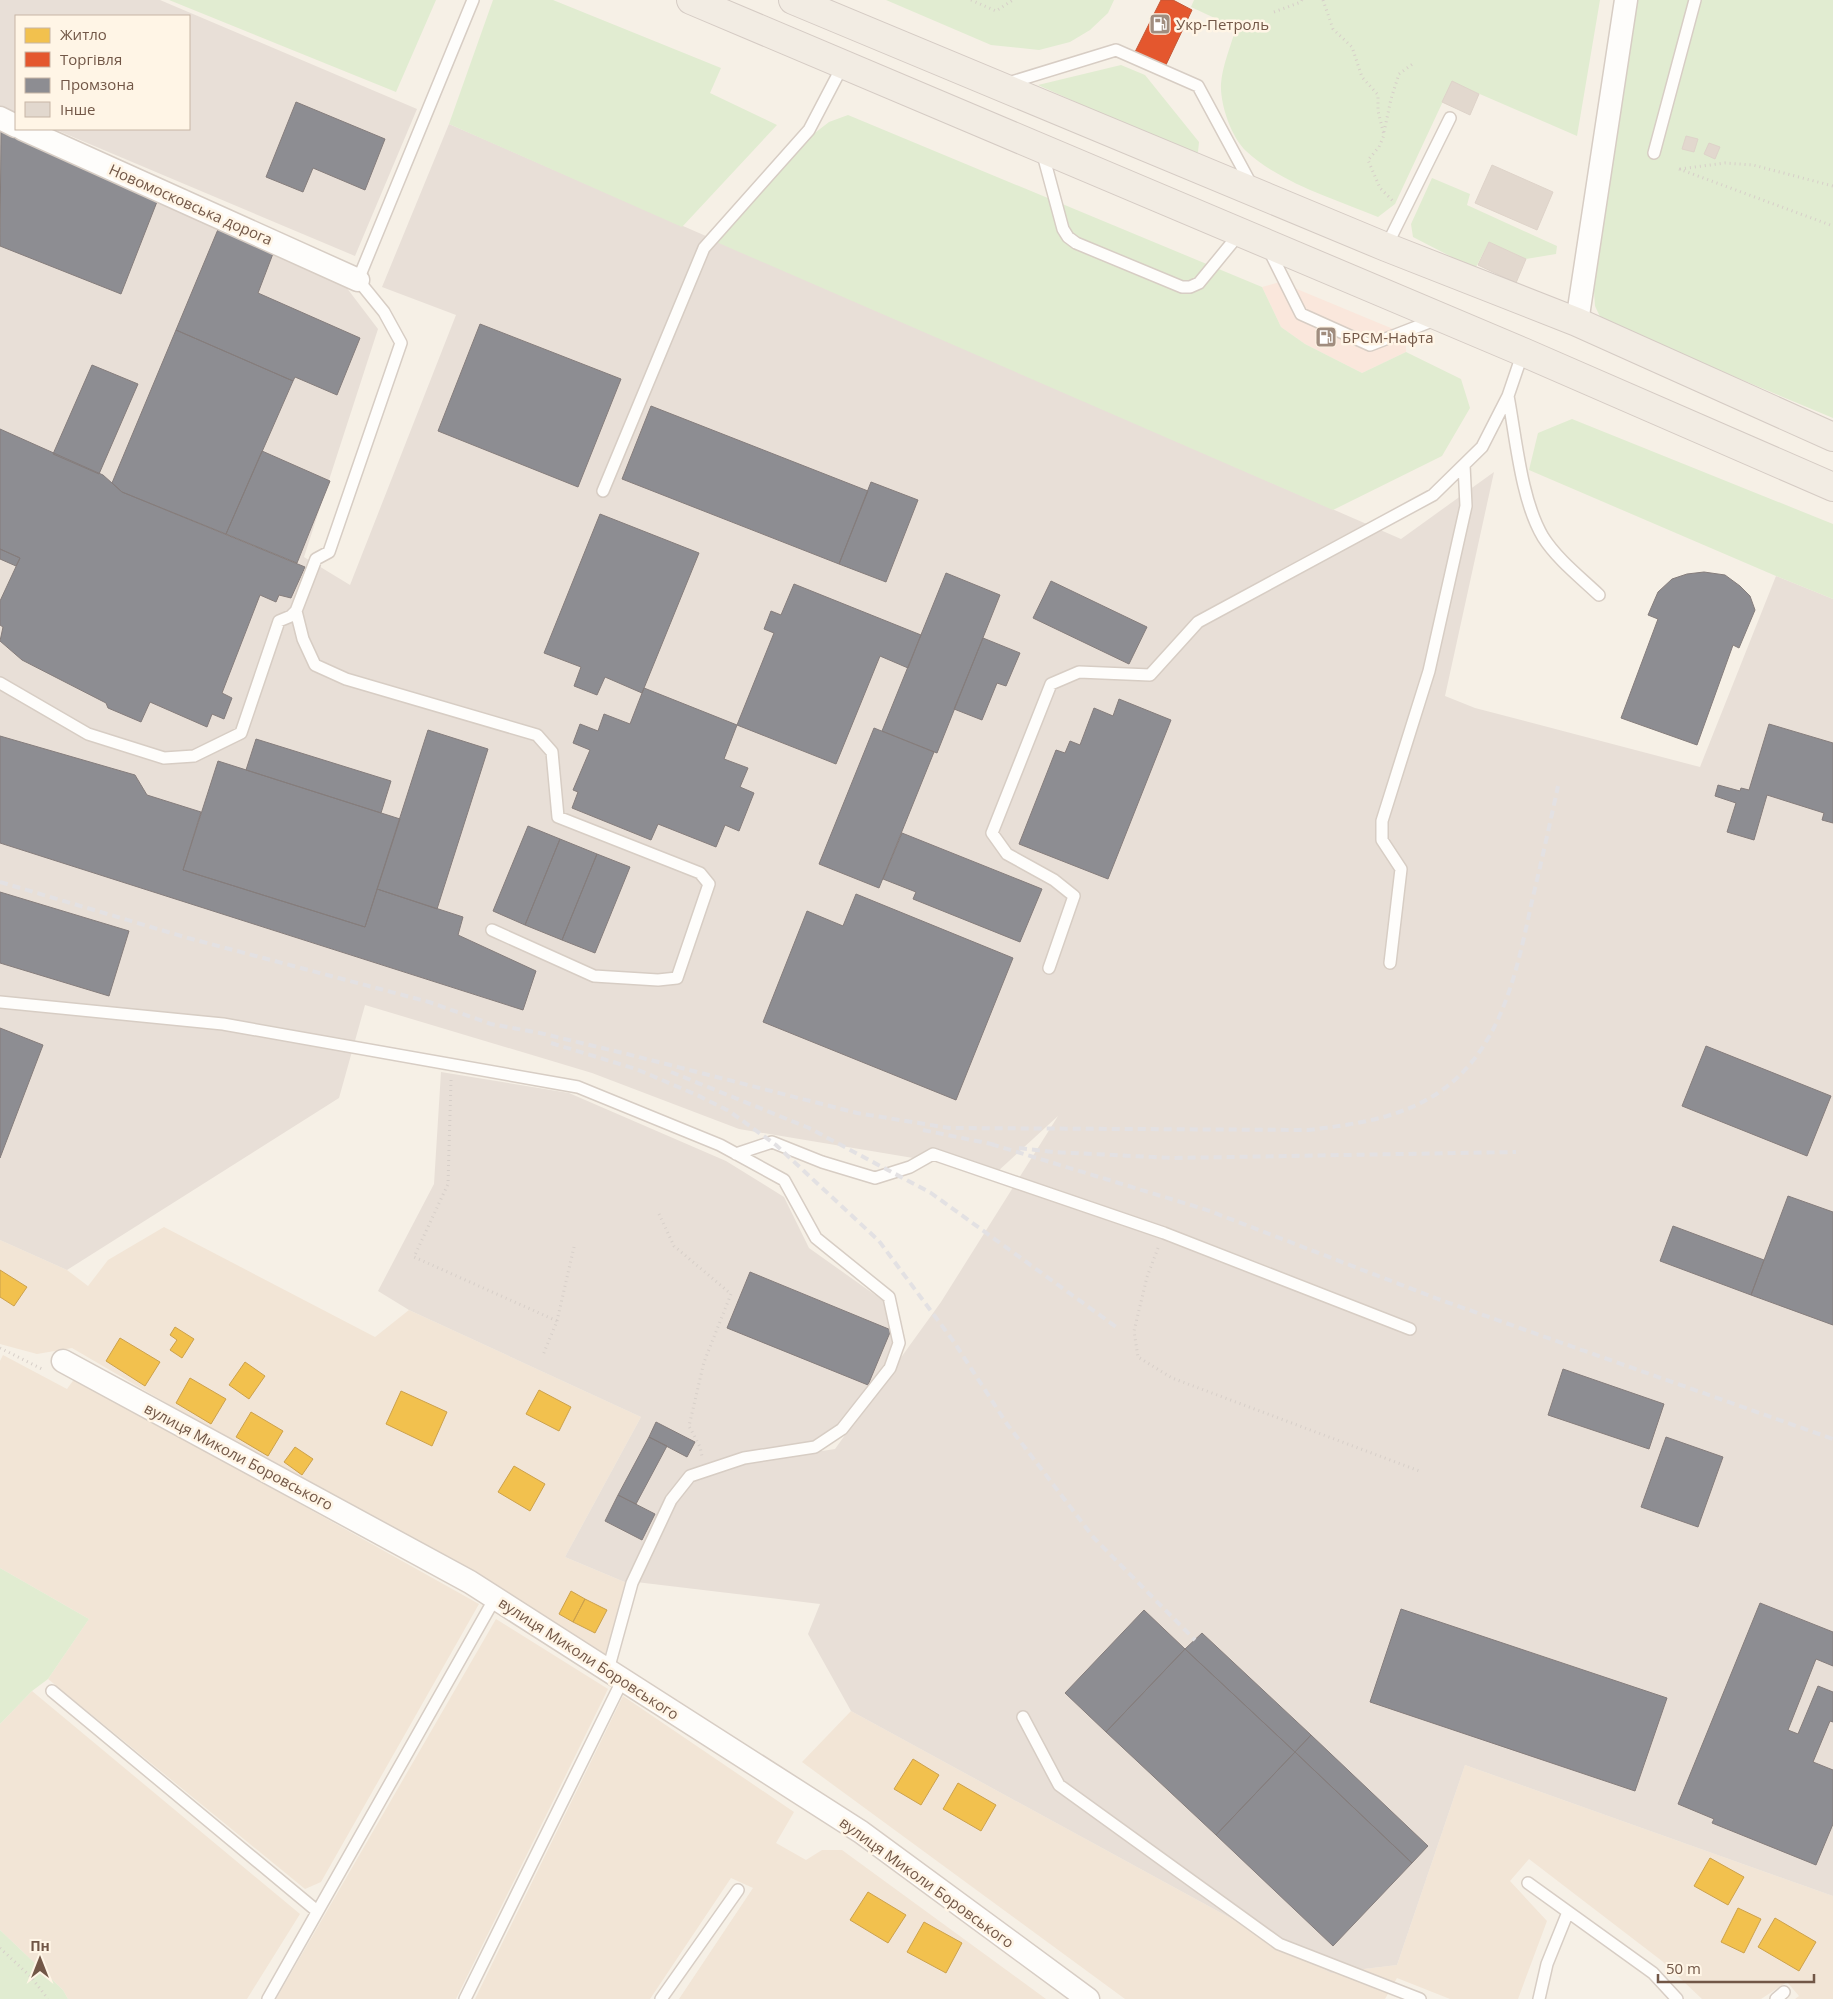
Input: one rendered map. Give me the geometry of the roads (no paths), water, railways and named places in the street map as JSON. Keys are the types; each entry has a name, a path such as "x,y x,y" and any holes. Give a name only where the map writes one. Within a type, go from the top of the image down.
{"main road":[{"path":"691,0 1240,234 1523,352 1833,487"},
{"path":"793,0 1256,194 1577,322 1833,437"}],"street":[{"path":"1577,322 1626,0"},
{"path":"0,118 15,126"},
{"name":"Новомосковська дорога","path":"25,130 358,280"},
{"name":"вулиця Миколи Боровського","path":"64,1361 470,1582 862,1832 1088,1999"}],"lane":[{"path":"0,683 88,734 164,758 194,756 241,733 279,621 291,616 296,611 316,559 329,552 402,343 384,312 358,280 473,0"},
{"path":"1654,153 1695,0"},
{"path":"998,86 1116,50 1198,86 1256,194"},
{"path":"603,491 704,248 809,130 844,65"},
{"path":"1386,247 1450,118"},
{"path":"1042,149 1063,229 1068,237 1076,243 1182,287 1190,288 1199,283 1240,234"},
{"path":"1266,244 1301,314 1370,345 1441,318"},
{"path":"1048,968 1074,896 1054,880 1007,854 992,833 1051,684 1079,672 1150,675 1198,622 1432,495 1482,448 1508,396 1523,352"},
{"path":"1508,396 1524,483 1532,513 1543,537 1560,558 1599,595"},
{"path":"1390,963 1401,868 1382,840 1382,822 1429,671 1466,506 1464,464"},
{"path":"296,611 303,639 315,665 346,679 537,735 552,752 558,817 700,873 709,884 677,978 658,980 594,976 492,930"},
{"path":"0,1002 223,1024 578,1087 720,1145 784,1180 816,1238 889,1297 899,1343 890,1368 842,1429 814,1447 744,1458 690,1476 671,1500 632,1583 616,1675 465,1999"},
{"path":"736,1154 772,1142 822,1162 875,1178 910,1166 933,1154 1164,1233 1410,1329"},
{"path":"268,1999 495,1598"},
{"path":"52,1692 318,1911"},
{"path":"1023,1717 1059,1785 1279,1944 1420,1999"},
{"path":"1528,1883 1654,1974 1677,1999"},
{"path":"661,1999 738,1890"},
{"path":"1539,1999 1547,1964 1568,1912"}],"railway":[{"path":"0,882 188,938 429,1002 491,1024 540,1033 627,1054 857,1113 949,1128 1309,1130 1376,1119 1392,1115 1423,1102 1438,1093 1460,1075 1478,1055 1492,1032 1513,981 1558,786"},
{"path":"551,1043 636,1069 697,1095 729,1111 776,1145 879,1241 954,1342 1007,1424 1094,1538 1195,1640"},
{"path":"671,1072 809,1128 931,1193 1119,1329"},
{"path":"923,1130 996,1145"},
{"path":"991,1144 1207,1210 1438,1299 1833,1439"},
{"path":"1019,1148 1053,1152 1173,1158 1516,1152"}],"place":[{"name":"Укр-Петроль","path":"1160,24"},
{"name":"БРСМ-Нафта","path":"1326,337"}]}
